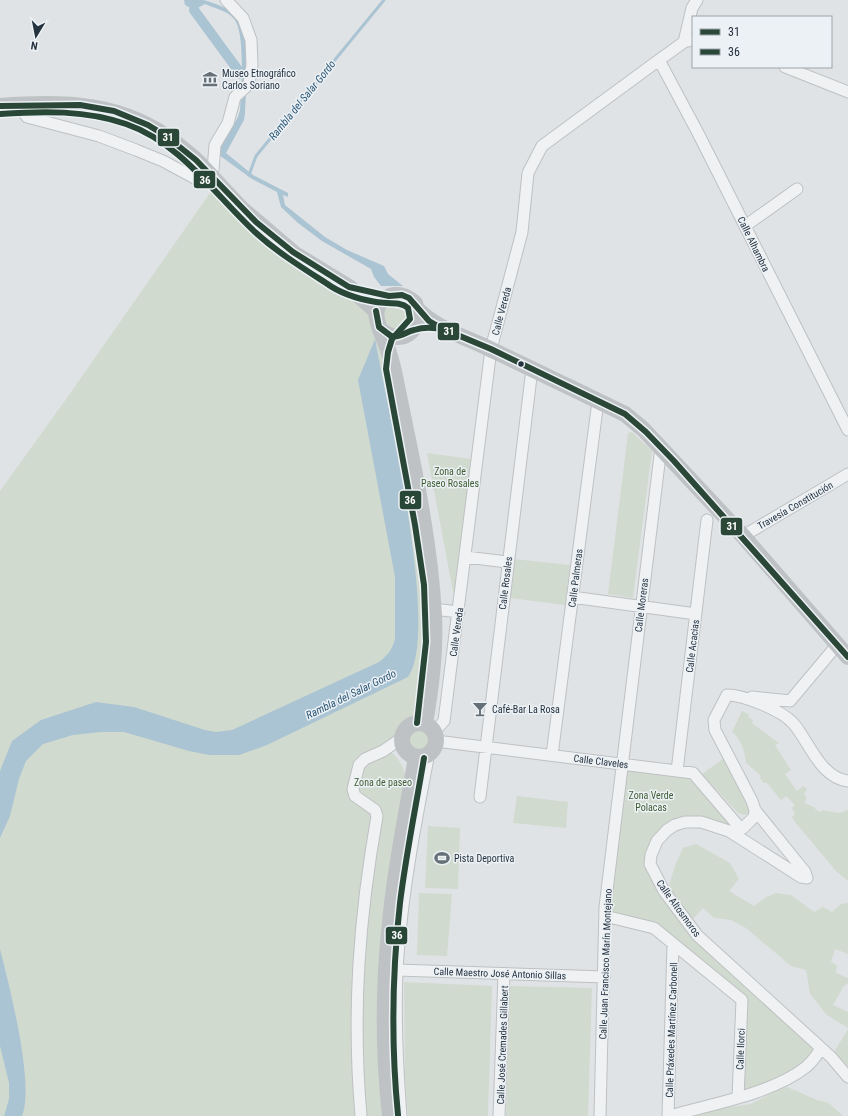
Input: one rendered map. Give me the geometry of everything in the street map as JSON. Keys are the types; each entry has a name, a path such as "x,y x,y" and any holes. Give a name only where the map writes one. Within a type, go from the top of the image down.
{"main road":[{"path":"0,106 80,105 114,111 148,126 166,136 200,164 241,208 295,254 349,287 376,311"},
{"path":"349,287 388,296 402,295 415,303 419,317 398,346 394,371"},
{"path":"388,296 383,300 376,311 377,324 381,330 394,371 427,546 433,609 434,654 428,741 394,890 387,951 385,1020 390,1116"},
{"path":"418,310 429,321 443,329 491,349 598,401 624,414 644,429 743,536 843,651"},
{"path":"381,330 392,337 428,328 443,329"},
{"path":"415,723 428,741 406,751 402,738 406,728 415,723"}],"street":[{"path":"18,105 27,117 99,136 164,162 200,181 213,170 215,145 228,123 235,97 249,84 252,65 251,40 244,18 226,0"},
{"path":"688,41 692,8 697,0"},
{"name":"Calle Vereda","path":"428,741 444,722 491,349 522,232 528,173 542,146 658,60 688,41"},
{"name":"Calle Alhambra","path":"658,60 698,133 848,430"},
{"path":"788,68 848,92"},
{"path":"745,226 797,189"},
{"name":"Calle Rosales","path":"480,797 507,562 532,369"},
{"name":"Calle Palmeras","path":"552,755 598,401"},
{"name":"Calle Moreras","path":"621,764 661,446"},
{"name":"Travesía Constitución","path":"743,536 848,474"},
{"name":"Calle Acacias","path":"677,771 707,520"},
{"path":"466,557 507,562"},
{"path":"572,597 696,614"},
{"path":"433,609 459,612"},
{"path":"728,831 801,877 807,878 807,875 755,810 752,801 715,730 714,720 726,694 790,701 843,651"},
{"path":"738,695 783,714 802,734 811,751 829,773 839,779 848,781"},
{"path":"361,1116 356,1022 358,956 367,871 377,816 375,810 355,796 353,789 359,764 365,759 383,751 402,738"},
{"path":"401,1116 397,1037 397,970 406,879 428,741"},
{"name":"Calle Claveles","path":"428,741 693,773 740,829"},
{"name":"Calle Juan Francisco Marín Montejano","path":"600,1116 605,916 621,764"},
{"path":"740,829 749,824 754,817 755,810"},
{"name":"Calle Altosmoros","path":"740,829 728,831 701,822 685,822 675,825 667,830 657,841 651,855 650,864 654,874 664,891 697,935 821,1048 848,1077"},
{"path":"605,916 654,928 673,945"},
{"name":"Calle Ilorci","path":"673,945 742,1000 738,1098"},
{"name":"Calle Práxedes Martínez Carbonell","path":"669,1116 673,945"},
{"name":"Calle Maestro José Antonio Sillas","path":"397,970 604,977"},
{"name":"Calle José Cremades Gillabert","path":"499,1116 504,974"},
{"path":"669,1116 763,1090 806,1067 821,1048"}],"green space":[{"path":"217,183 375,311 387,346 434,627 420,723 410,725 404,733 365,759 353,789 375,810 362,913 361,1116 0,1116 0,491"},
{"path":"408,300 415,323 394,335 378,312 384,301"},
{"path":"632,432 652,451 633,598 608,594 628,433"},
{"name":"Zona de Paseo Rosales","path":"427,453 471,459 455,597 454,597"},
{"path":"514,559 570,565 565,605 510,598"},
{"path":"742,711 749,714 748,717 753,720 752,723 779,743 775,745 791,770 785,774 797,791 803,786 807,789 804,794 807,798 804,803 821,812 822,810 839,813 848,810 848,881 836,871 795,822 792,817 795,814 792,808 795,805 786,796 781,800 767,783 764,783 760,778 761,776 746,763 744,750 738,738 732,732"},
{"path":"419,726 425,727 429,730 432,734 432,746 429,750 425,753 419,754 413,753 409,750 406,746 405,740 406,734 409,730 413,727"},
{"name":"Zona de paseo","path":"388,753 392,753 399,761 406,778 384,1116 365,1116 361,1019 363,955 381,818 359,790 364,765"},
{"path":"724,758 750,809 748,814 743,815 738,813 702,774"},
{"name":"Zona Verde Polacas","path":"621,764 693,773 741,829 701,822 667,830 650,864 697,935 821,1048 813,1059 738,1098 744,1002 654,928 605,916"},
{"name":"Pista Deportiva","path":"517,796 568,802 566,828 513,823"},
{"name":"Pista Deportiva","path":"428,826 460,828 458,889 425,888"},
{"path":"696,844 730,863 739,879 729,891 754,906 766,897 776,893 791,895 814,912 823,907 832,912 841,904 848,903 848,954 835,949 831,962 837,965 836,973 848,978 848,983 843,987 833,1005 848,1012 848,1028 827,1015 810,994 806,970 791,966 746,928 731,920 714,918 703,908 692,920 668,888 676,863 683,848"},
{"path":"419,893 452,894 447,956 417,955"},
{"path":"404,982 492,986 488,1116 408,1116 405,1078"},
{"path":"510,986 592,988 588,1116 506,1116"},
{"path":"848,1029 848,1077 831,1057"},
{"path":"785,1086 817,1100 829,1103 843,1116 695,1116 717,1109 751,1104"}],"water":[{"path":"184,0 203,0 221,6 235,13 242,25 245,36 247,62 245,113 244,120 226,153 253,175 288,193 288,197 283,195 285,205 325,237 347,250 384,266 388,274 403,286 381,286 374,277 371,269 322,241 298,223 281,207 277,192 252,179 219,155 218,152 238,117 240,110 242,63 238,26 231,16 221,10 205,4 194,10 185,5"},
{"path":"375,339 399,461 415,566 418,614 417,652 408,677 267,745 239,755 209,755 189,751 124,732 101,732 73,735 43,744 26,761 19,779 10,816 0,838 0,771 12,741 41,720 96,702 134,707 205,730 216,732 232,730 379,662 390,652 395,638 395,577 358,380"},
{"path":"0,949 14,1009 23,1059 25,1101 22,1116 4,1116 9,1099 9,1083 0,1046"}],"waterway":[{"name":"Rambla del Salar Gordo","path":"249,175 256,156 384,0"},
{"path":"194,10 241,74 244,74"}],"transit line":[{"name":"31","path":"0,106 80,105 114,111 148,125 166,136 196,160 256,222 293,252 349,287 389,296 402,295 409,298 429,321 443,329 491,349 625,414 646,432 674,461 848,657"},
{"name":"36","path":"0,114 32,112 80,114 111,119 146,133 164,144 180,157 196,171 255,232 298,265 332,287 350,296 376,302 401,304 408,308 410,319 392,339 388,352 386,369 415,525 424,585 426,642 417,723"},
{"name":"31","path":"376,311 379,327 391,336 398,336 411,331 426,328 442,329 458,335"},
{"name":"36","path":"398,1115 393,1035 395,956 402,885 424,758"}],"place":[{"name":"Museo Etnográfico Carlos Soriano","path":"210,79"},
{"name":"Café-Bar La Rosa","path":"480,709"},
{"name":"Pista Deportiva","path":"442,858"}]}
